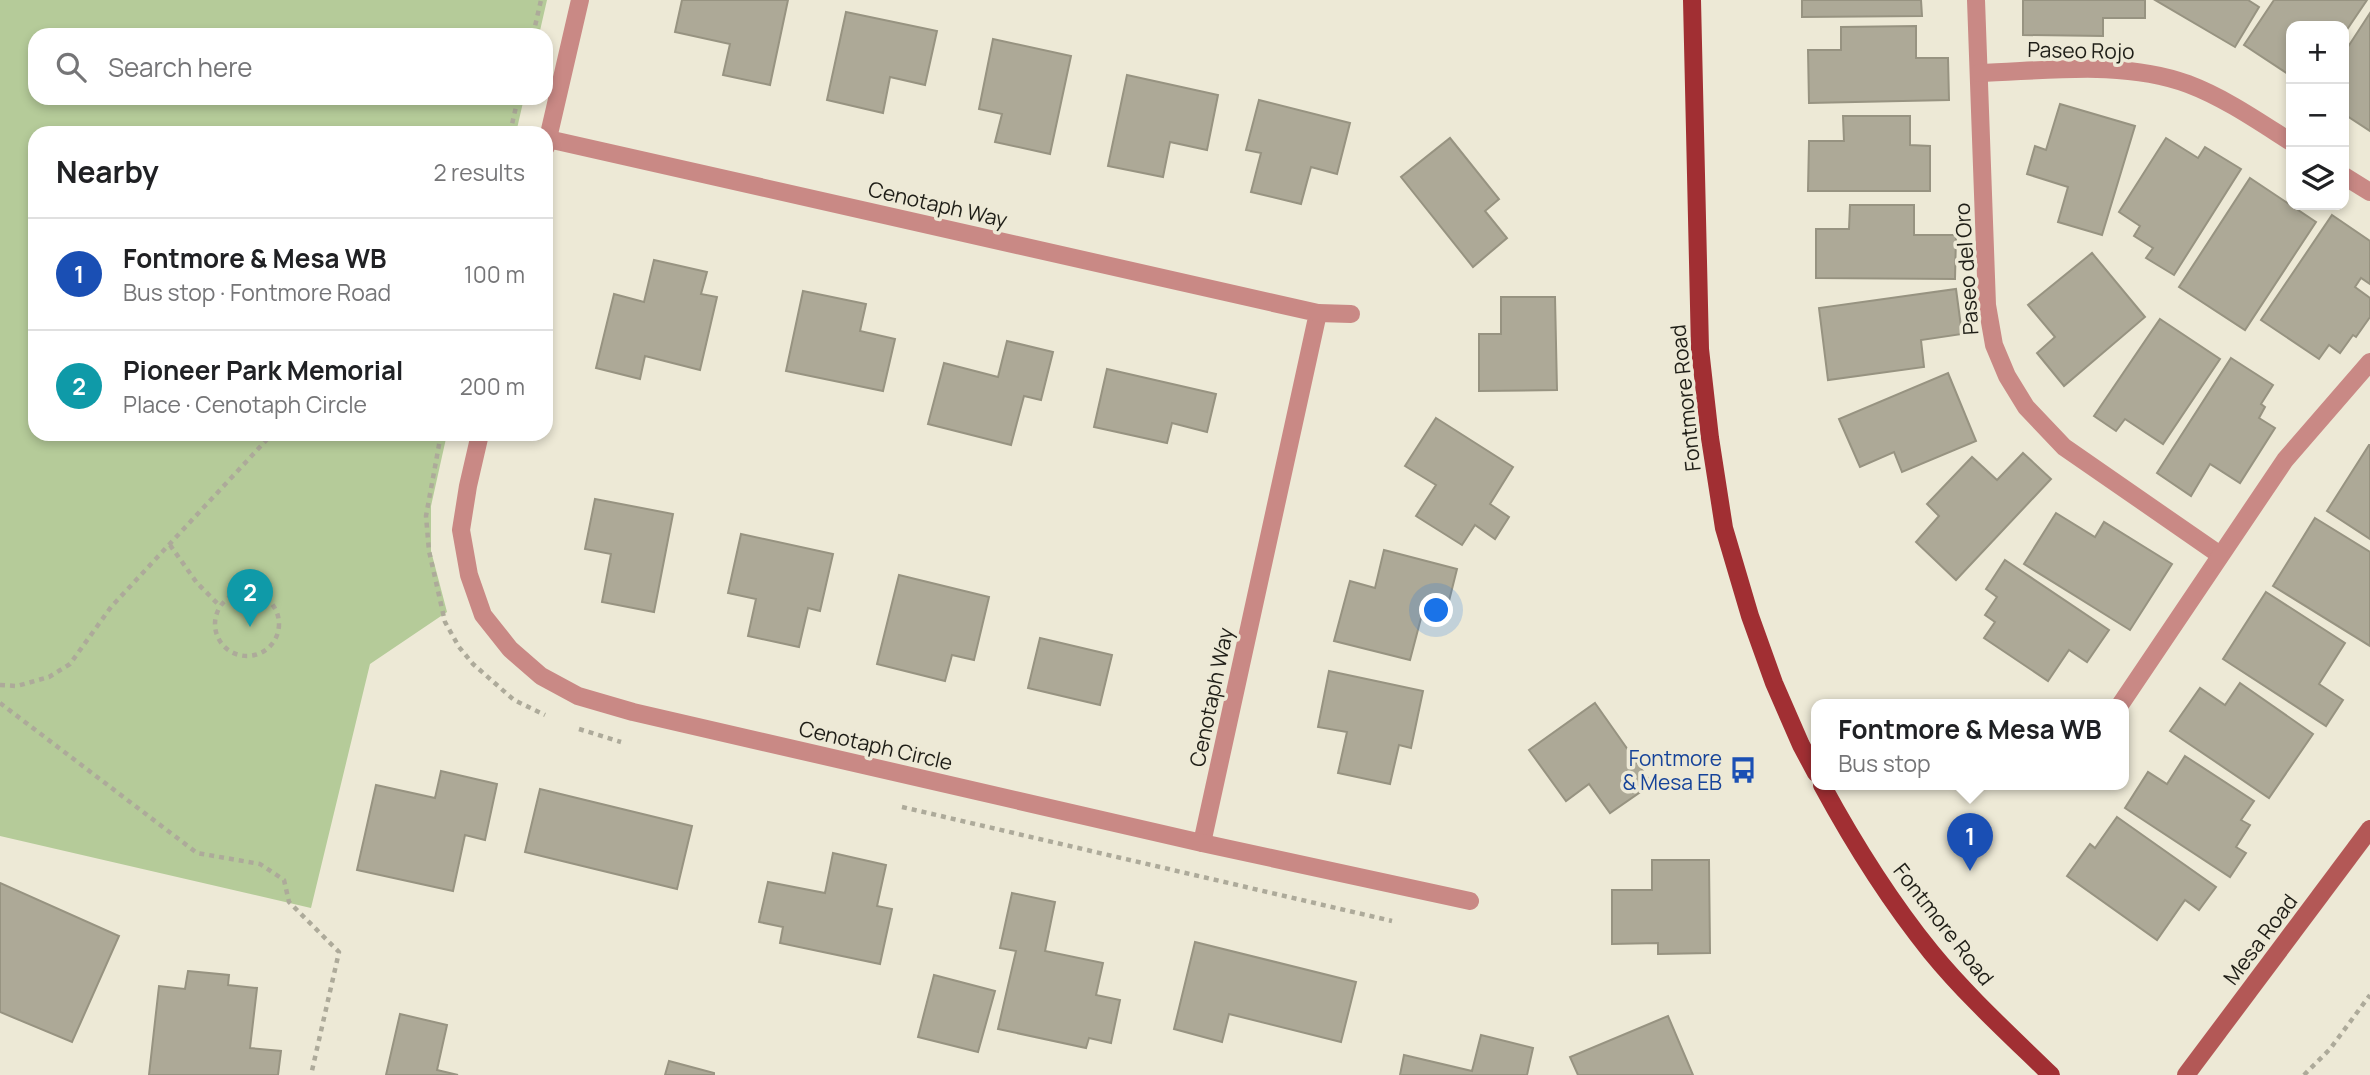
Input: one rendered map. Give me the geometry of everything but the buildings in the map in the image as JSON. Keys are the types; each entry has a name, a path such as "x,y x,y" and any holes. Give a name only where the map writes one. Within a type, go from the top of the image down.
{"main road":[{"name":"Fontmore Road","path":"1692,0 1700,349 1724,528 1750,616 1774,683 1811,764"},
{"name":"Fontmore Road","path":"1825,790 1883,887 1931,952 1986,1013 2051,1075"},
{"name":"Mesa Road","path":"2186,1075 2370,829"}],"street":[{"path":"551,126 580,0"},
{"name":"Paseo del Oro","path":"1976,0 1987,305 1994,345 2007,376 2026,407 2064,447 2220,555"},
{"name":"Paseo Rojo","path":"1979,73 2116,69 2153,74 2187,84 2218,98 2286,139"},
{"name":"Cenotaph Way","path":"553,144 1318,313 1351,314"},
{"path":"2349,179 2370,192"},
{"name":"Cenotaph Way","path":"1202,844 1318,313"},
{"path":"2124,699 2285,460 2370,362"},
{"name":"Cenotaph Circle","path":"478,441 461,530 469,575 483,615 510,649 541,676 578,696 633,712 1202,844 1469,901"}],"path":[{"path":"535,28 541,0"},
{"path":"512,126 516,105"},
{"path":"0,685 17,686 49,677 70,664 111,607 265,441"},
{"path":"169,544 184,561 197,583 220,606"},
{"path":"246,591 262,594 276,608 280,618 274,641 264,652 253,656 234,654 219,640 216,630 220,606 235,593 246,591"},
{"path":"0,703 197,853 260,864 284,880 289,902 339,952 312,1075"},
{"path":"2304,1075 2330,1049 2370,995"}],"green space":[{"path":"0,0 547,0 541,28 28,28 28,105 522,105 518,126 28,126 28,441 445,441 431,506 431,551 447,612 370,664 311,908 0,836"}],"place":[{"name":"Pioneer Park Memorial","path":"250,627"},
{"name":"Fontmore & Mesa EB","path":"1743,770"},
{"name":"Fontmore & Mesa WB","path":"1970,871"}]}
